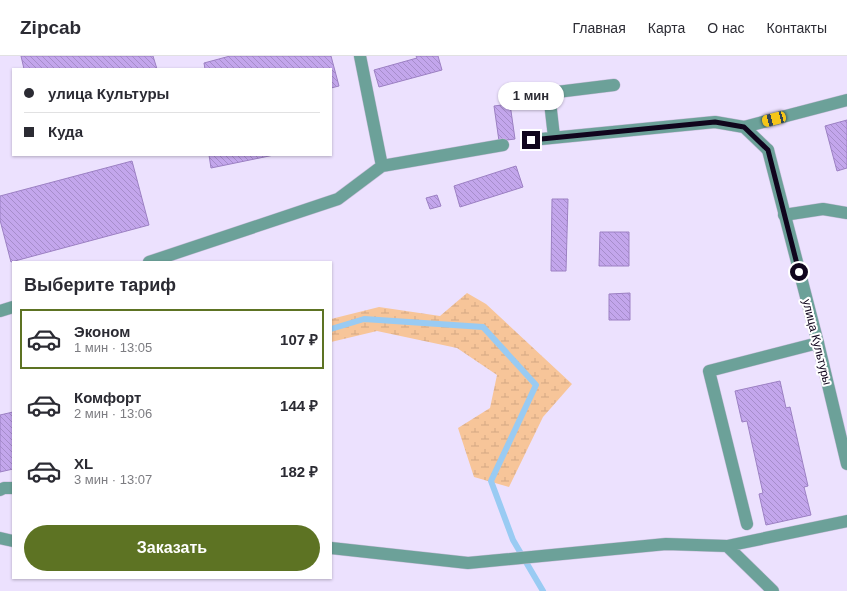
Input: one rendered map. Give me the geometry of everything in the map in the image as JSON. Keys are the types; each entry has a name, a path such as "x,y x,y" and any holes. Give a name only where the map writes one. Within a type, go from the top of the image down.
{"street":[{"path":"360,56 382,166"},
{"path":"554,137 548,93 614,85"},
{"path":"531,140 715,122 744,127 847,100"},
{"name":"улица Культуры","path":"744,127 768,150 818,343 847,464"},
{"path":"152,261 338,199 382,166 503,145"},
{"path":"784,215 823,209 847,213"},
{"path":"0,312 12,307"},
{"path":"747,524 709,370 818,343"},
{"path":"0,490 4,488 12,488"},
{"path":"332,548 468,563 666,544 727,546 847,521"},
{"path":"0,538 12,542"},
{"path":"727,546 773,591"}],"green space":[{"path":"467,293 486,304 572,384 543,417 509,487 474,477 458,428 490,408 497,375 457,348 377,331 332,342 332,319 379,307 440,316"}],"building":[{"path":"21,56 153,56 157,68 24,68"},
{"path":"230,56 331,56 339,86 332,88 332,68 205,68 204,63"},
{"path":"416,56 438,56 442,70 379,87 374,70 417,58"},
{"path":"510,104 515,139 499,141 494,106"},
{"path":"847,120 847,168 837,171 825,126"},
{"path":"209,156 269,156 211,168"},
{"path":"132,161 149,225 11,262 0,220 0,196"},
{"path":"516,166 523,187 460,207 454,186"},
{"path":"437,195 441,206 430,209 426,198"},
{"path":"552,199 568,199 566,271 551,271"},
{"path":"600,232 629,232 629,266 599,266"},
{"path":"630,293 630,320 609,320 609,294"},
{"path":"780,381 786,408 790,407 808,486 804,487 811,515 766,525 759,494 763,493 747,421 742,422 735,391"},
{"path":"12,412 12,469 0,472 0,415"}],"waterway":[{"path":"332,329 364,319 483,327 536,385 491,481 513,540 543,591"}],"route":[{"path":"531,140 715,122 744,127 768,150 799,272"}]}
